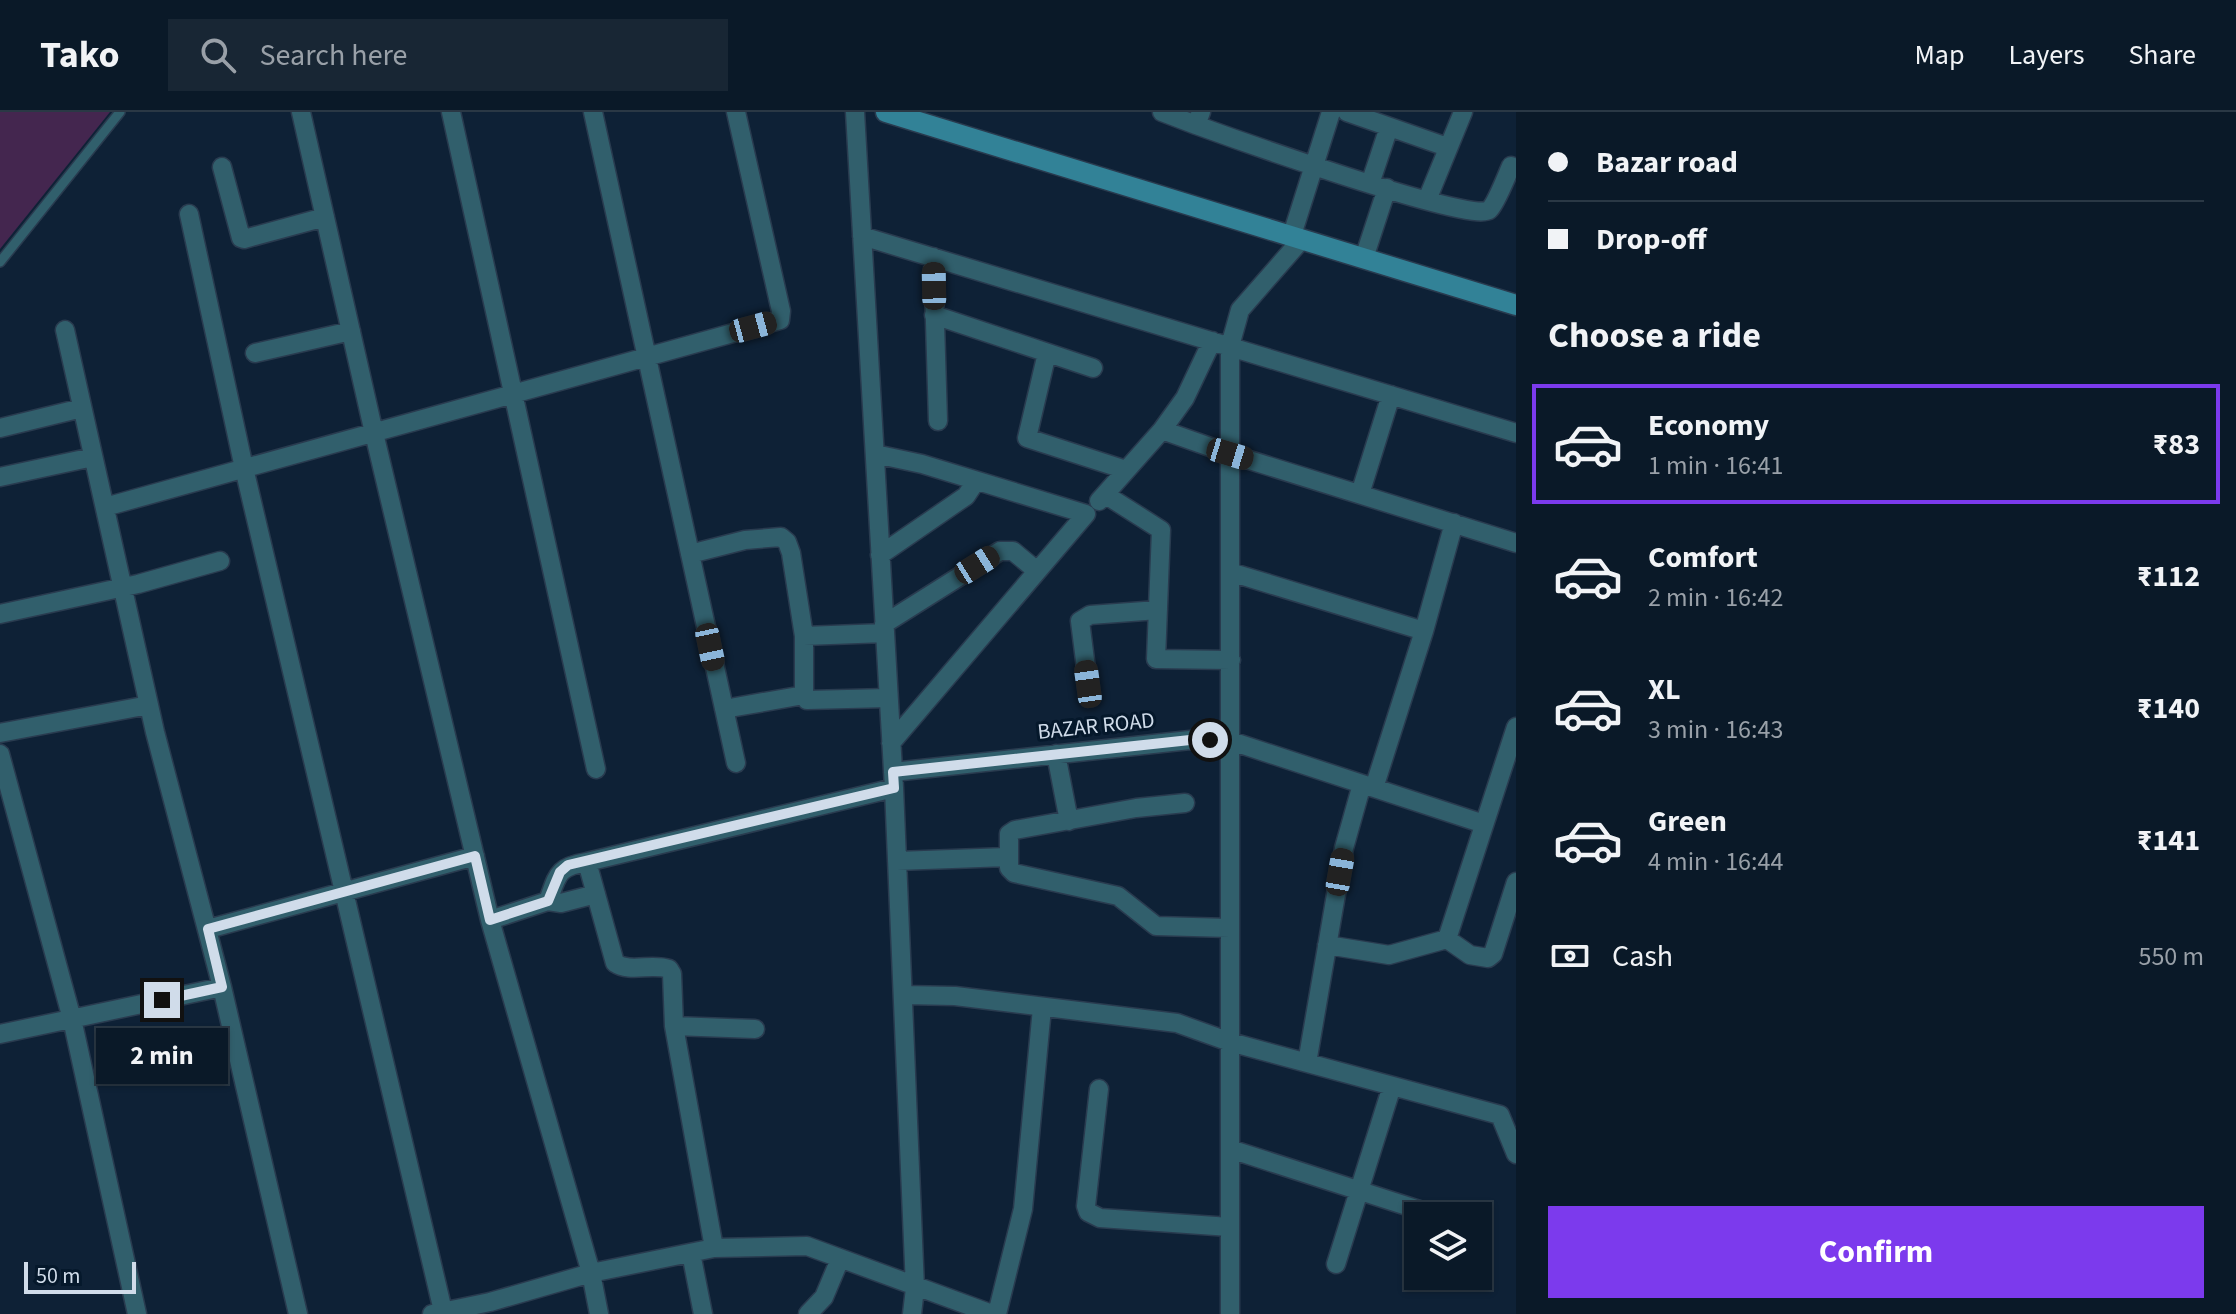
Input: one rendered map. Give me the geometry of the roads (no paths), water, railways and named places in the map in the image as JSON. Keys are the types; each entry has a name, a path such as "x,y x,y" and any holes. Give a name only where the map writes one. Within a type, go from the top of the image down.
{"street":[{"path":"301,112 490,920 591,1273 599,1314"},
{"path":"451,112 596,769"},
{"path":"593,112 736,763"},
{"path":"105,507 780,320 736,112"},
{"path":"855,112 904,995 915,1288 912,1314"},
{"path":"886,112 1516,305"},
{"path":"1162,112 1198,119 1314,167 1427,200 1486,212 1514,163"},
{"path":"891,743 1086,514 1162,430 1185,398 1240,310 1297,237 1331,112"},
{"path":"1347,112 1447,147"},
{"path":"1427,200 1463,112"},
{"path":"1364,258 1389,127"},
{"path":"222,167 241,238 325,217"},
{"path":"189,214 437,1313 492,1308 591,1273 714,1248 807,1246 915,1288 995,1314 1023,1209 1042,1008"},
{"path":"862,236 1516,433"},
{"path":"933,257 938,421"},
{"path":"934,315 1093,368"},
{"path":"65,330 149,705 208,929 298,1314"},
{"path":"255,353 351,331"},
{"path":"1221,344 1230,454 1230,1314"},
{"path":"1047,353 1027,438 1126,470"},
{"path":"1360,494 1391,395"},
{"path":"0,428 82,408"},
{"path":"1162,430 1516,543"},
{"path":"875,454 922,464 1086,514"},
{"path":"0,477 93,457"},
{"path":"880,555 966,496 976,481"},
{"path":"1106,495 1161,530 1156,659 1231,660"},
{"path":"1307,1063 1344,848 1424,631 1454,523"},
{"path":"690,554 745,540 781,537 787,542 791,553 804,636 804,695 810,701 888,698"},
{"path":"804,636 884,628 1000,551 1013,551 1037,571"},
{"path":"0,614 123,587 220,561"},
{"path":"1230,572 1424,631"},
{"path":"1088,684 1080,621 1090,615 1158,610"},
{"path":"724,709 804,695"},
{"path":"0,733 149,705"},
{"path":"1447,939 1516,727"},
{"name":"BAZAR ROAD","path":"548,901 560,872 568,865 893,780 1056,754 1190,740 1231,741 1484,824"},
{"path":"0,754 72,1019 137,1314"},
{"path":"1056,754 1069,821"},
{"path":"1185,803 1136,808 1015,830 1009,834 1009,868 1014,873 1118,896 1156,926 1230,928"},
{"path":"208,929 475,856"},
{"path":"897,861 1007,857"},
{"path":"587,862 617,966 663,967 671,971 674,1026 714,1248"},
{"path":"1447,939 1470,955 1488,958 1493,954 1516,882"},
{"path":"490,920 548,901 561,903 596,894"},
{"path":"1327,945 1389,955 1447,939"},
{"path":"0,1034 222,987"},
{"path":"904,995 955,996 1177,1023 1230,1042 1500,1115 1516,1154"},
{"path":"674,1026 755,1029"},
{"path":"1336,1264 1392,1086"},
{"path":"1099,1089 1086,1206 1088,1212 1100,1218 1230,1227"},
{"path":"1230,1149 1404,1205"},
{"path":"691,1253 703,1314"},
{"path":"808,1314 824,1297 840,1259"}],"lane":[{"path":"0,262 120,112"}]}
